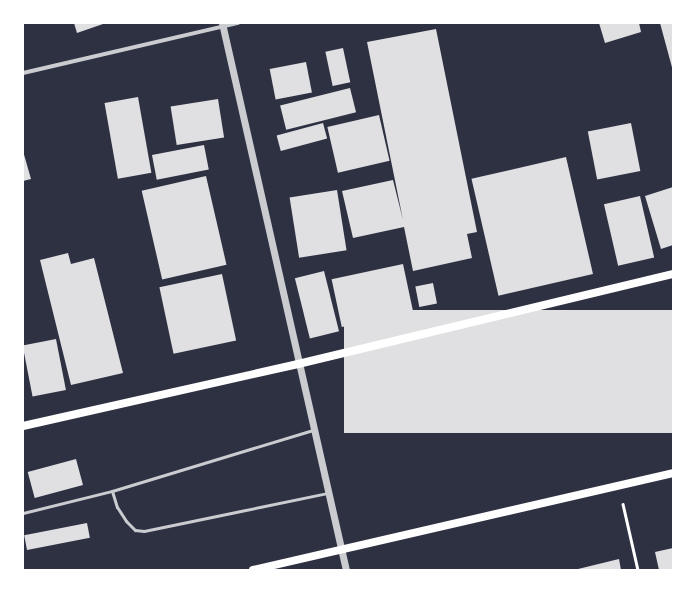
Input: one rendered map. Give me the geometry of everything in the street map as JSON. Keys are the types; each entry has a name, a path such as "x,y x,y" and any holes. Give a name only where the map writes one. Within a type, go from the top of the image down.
{"main road":[{"path":"23,426 298,364 673,274"},
{"path":"252,570 341,548 673,473"}],"street":[{"path":"23,73 222,25 238,23"},
{"path":"222,25 258,175 298,364 346,570"}],"lane":[{"path":"23,513 112,491 313,430"},
{"path":"112,491 118,508 126,521 135,530 144,531 328,493"}],"path":[{"path":"618,485 638,570"}],"building":[{"path":"74,23 103,23 103,24 77,33"},
{"path":"599,23 639,23 641,32 605,43"},
{"path":"660,23 673,23 673,71"},
{"path":"436,29 477,232 467,234 472,258 413,271 404,227 353,238 342,191 393,180 403,220 367,42"},
{"path":"343,48 350,82 333,86 325,52"},
{"path":"306,62 312,92 276,99 270,69"},
{"path":"350,88 356,112 286,130 280,105"},
{"path":"138,97 151,173 118,179 105,103"},
{"path":"218,99 224,138 177,145 171,107"},
{"path":"379,115 390,161 338,173 327,127"},
{"path":"323,123 327,138 281,151 277,135"},
{"path":"631,123 640,171 597,179 588,131"},
{"path":"204,145 209,170 157,180 152,155"},
{"path":"23,151 31,179 23,181"},
{"path":"566,157 593,274 498,296 471,179"},
{"path":"206,176 226,265 162,280 142,191"},
{"path":"673,187 673,245 661,249 645,196"},
{"path":"337,190 347,250 299,258 290,198"},
{"path":"640,196 654,257 618,266 604,204"},
{"path":"68,253 71,264 94,258 123,373 71,385 40,260"},
{"path":"403,264 413,312 342,327 332,279"},
{"path":"324,271 339,331 310,338 295,278"},
{"path":"222,274 236,341 174,354 159,287"},
{"path":"433,283 437,304 419,307 415,286"},
{"path":"344,310 673,310 673,433 344,433"},
{"path":"56,339 66,390 33,397 23,345"},
{"path":"76,459 83,485 35,498 28,472"},
{"path":"87,523 90,538 27,550 24,535"},
{"path":"673,548 673,570 659,570 655,552"},
{"path":"619,559 621,570 578,570 578,569"}]}
